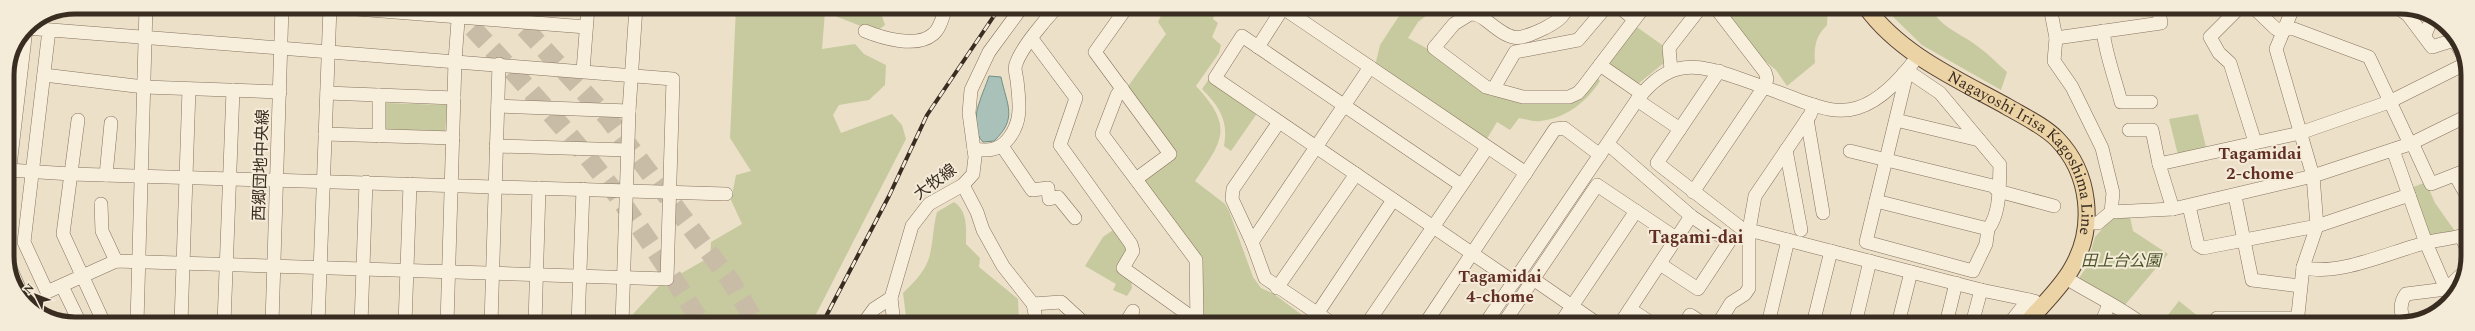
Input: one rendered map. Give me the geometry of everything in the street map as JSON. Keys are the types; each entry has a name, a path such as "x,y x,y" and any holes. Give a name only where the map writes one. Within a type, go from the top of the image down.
{"main road":[{"name":"Nagayoshi Irisa Kagoshima Line","path":"1872,14 1891,34 1918,56 2033,121 2056,139 2078,171 2086,194 2086,223 2081,250 2066,278 2035,303 2029,317"}],"street":[{"path":"137,317 146,14"},
{"name":"西郷団地中央線","path":"272,317 282,14"},
{"path":"318,317 330,14"},
{"path":"447,317 455,61 459,14"},
{"path":"476,14 586,27"},
{"path":"583,71 587,14"},
{"path":"622,317 627,150 635,14"},
{"path":"865,31 890,41 927,38 937,29 943,14"},
{"name":"大牧線","path":"893,317 891,298 917,218 937,198 963,185 973,174 974,149 969,114 971,90 989,52 1015,14"},
{"path":"974,149 985,151 1002,146 1018,122 1015,65 1032,39 1052,14"},
{"path":"1122,14 1095,52 1170,154 1136,179"},
{"path":"1258,47 1280,14"},
{"path":"1293,14 1487,148 1526,173"},
{"path":"1466,14 1454,24 1434,48 1486,87 1523,97 1569,97 1578,93 1638,14"},
{"path":"1478,14 1504,35 1518,38 1555,22 1564,14"},
{"path":"1494,88 1515,52 1578,40 1600,14"},
{"path":"1628,14 1634,19"},
{"path":"1671,70 1668,48 1695,14"},
{"path":"1693,192 1764,87 1767,79 1765,72 1720,14"},
{"path":"2051,14 2056,38 2054,61 2089,119 2111,178 2113,193 2111,212"},
{"path":"2056,38 2161,23 2159,14"},
{"path":"2233,14 2210,37 2219,53 2230,63 2255,142"},
{"path":"2260,14 2276,29 2294,29 2369,57 2389,102 2410,144 2414,147 2431,184 2461,172"},
{"path":"2290,14 2276,49 2313,176 2317,226 2303,267 2297,317"},
{"path":"2408,15 2425,35 2432,47 2451,41"},
{"path":"2425,35 2430,22"},
{"path":"36,29 281,49 328,50 673,79 667,279 116,261 47,292 24,242 49,30"},
{"path":"2103,31 2106,55 2111,62 2121,102 2151,102"},
{"path":"1461,186 1242,36 1215,78 1514,282"},
{"path":"1032,39 1076,98 1060,145 1131,244 1133,251 1123,268 1190,317"},
{"path":"14,131 25,40"},
{"path":"1490,317 1639,97 1655,80 1671,70 1692,66 1719,71 1814,105 1837,111 1857,108 1880,95 1905,76 1918,56"},
{"path":"491,317 499,64"},
{"path":"1600,65 1680,129"},
{"path":"2159,164 2300,133 2389,102 2460,66"},
{"path":"1252,242 1370,67"},
{"path":"1719,71 1656,163 1741,228 2035,303"},
{"path":"1912,74 1940,93 2000,165 1998,192 1992,224 1988,229 1986,244 1973,271 1866,242 1896,120 1905,76 1912,74"},
{"path":"44,75 144,87 280,92"},
{"path":"1122,88 1117,95 1102,134 1196,260 1197,317"},
{"path":"181,317 189,89"},
{"path":"224,317 233,90"},
{"path":"327,93 454,98"},
{"path":"379,95 379,136"},
{"path":"1722,317 1731,302 1745,294 1749,288 1749,230 1755,196 1807,119 1814,105"},
{"path":"498,106 629,110"},
{"path":"1807,119 1823,213"},
{"path":"2086,223 2098,223 2111,212 2173,210 2313,176 2410,144 2461,119"},
{"path":"78,120 63,234 101,317"},
{"path":"1896,120 1979,140"},
{"path":"1279,122 1233,189 1232,199 1252,242 1264,278 1322,317"},
{"path":"106,175 111,123"},
{"path":"1430,317 1555,129 1564,128 1604,149 1691,216 1729,242 1698,289 1660,264"},
{"path":"2130,130 2152,130 2159,164 2173,210"},
{"path":"325,134 453,138"},
{"path":"496,146 627,150"},
{"path":"1002,146 1032,190 1048,188 1049,199 1058,197 1075,218"},
{"path":"1372,317 1432,226 1487,148"},
{"path":"1786,150 1801,230"},
{"path":"2393,150 2426,243 2446,289"},
{"path":"1850,151 1993,186 1998,192 2054,206"},
{"path":"14,173 33,171 71,174 277,179 726,194"},
{"path":"1277,288 1356,174"},
{"path":"361,317 366,182"},
{"path":"405,317 410,184"},
{"path":"963,185 977,212 983,230 1003,266 1034,304 1036,317"},
{"path":"1508,317 1597,185 1676,238"},
{"path":"535,317 539,188"},
{"path":"578,317 583,189"},
{"path":"2189,206 2198,245 2203,248 2317,226 2409,195"},
{"path":"2235,196 2252,280 2300,286"},
{"path":"1317,314 1393,200"},
{"path":"1876,201 1988,229"},
{"path":"102,204 102,231 116,261"},
{"path":"1565,317 1636,211"},
{"path":"1625,317 1691,216"},
{"path":"2303,267 2312,270 2348,266 2426,243 2461,236"},
{"path":"1770,317 1788,240"},
{"path":"1815,317 1831,251"},
{"path":"1857,317 1870,261"},
{"path":"1900,317 1911,272"},
{"path":"2066,278 2108,304 2128,313 2133,317"},
{"path":"1533,279 1588,317"},
{"path":"2403,317 2401,313 2402,300 2406,294 2446,289 2457,279"},
{"path":"1948,317 1956,284"},
{"path":"62,286 77,317"},
{"path":"1974,317 1981,290"},
{"path":"868,317 874,309 891,298"},
{"path":"1034,304 1061,302 1077,317"},
{"path":"2018,317 2035,303"},
{"path":"2103,317 2108,304"},
{"path":"1630,309 1642,317"},
{"path":"1129,317 1133,311"}],"green space":[{"path":"736,14 825,14 822,49 855,44 864,54 886,65 885,85 869,100 839,105 833,115 841,133 892,114 902,125 906,139 815,317 634,317 633,314 659,286 710,257 711,242 742,224 731,200 736,175 751,171 730,138"},
{"path":"830,14 884,14 882,16 885,25 876,32"},
{"path":"1162,14 1215,14 1213,19 1218,23 1212,37 1221,45 1219,53 1196,86 1216,112 1220,123 1220,134 1218,144 1195,181 1225,204 1229,211 1253,277 1261,288 1274,294 1305,317 1202,317 1199,258 1144,183 1144,179 1174,156 1129,90 1129,85 1166,34 1158,22"},
{"path":"1400,14 1430,14 1418,22 1408,38 1428,49 1491,96 1495,92 1570,100 1596,76 1600,81 1589,96 1567,113 1540,121 1519,118 1510,130 1497,122 1485,142 1375,66 1380,45"},
{"path":"1726,14 1828,14 1827,25 1816,42 1815,63 1787,86 1776,70 1752,50"},
{"path":"1890,14 1935,14 1944,24 1977,46 2007,72 2001,90 1922,45"},
{"path":"1634,25 1665,47 1665,62 1638,84 1607,65"},
{"path":"1209,79 1258,112 1231,151 1224,146 1225,129 1221,114 1218,108 1202,89"},
{"path":"384,103 447,105 445,135 383,133"},
{"path":"2198,114 2206,147 2178,155 2169,119"},
{"path":"2426,182 2435,203 2457,234 2429,237 2411,188"},
{"path":"954,202 959,206 964,215 966,226 966,244 980,258 979,267 1018,299 1019,317 906,317 903,293 918,277 927,263 937,212"},
{"name":"田上台公園","path":"2130,217 2133,231 2168,254 2124,306 2077,281 2086,268 2095,237 2111,219"},
{"path":"1116,228 1128,244 1132,288 1127,296 1113,290 1116,284 1085,266 1103,237"},
{"path":"2179,301 2199,317 2166,317"}],"water":[{"path":"989,76 1001,77 1009,111 1006,125 1001,133 994,141 983,142 978,135 976,118 977,109"}],"tunnel":[{"path":"459,14 534,95 593,164 646,237 698,317"},
{"path":"511,14 608,118 730,280 753,317"}],"railway":[{"path":"826,317 889,196 927,115 995,14"}],"district":[{"name":"Tagamidai 2-chome","path":"2260,164"},
{"name":"Tagami-dai","path":"1696,237"},
{"name":"Tagamidai 4-chome","path":"1500,287"}]}
